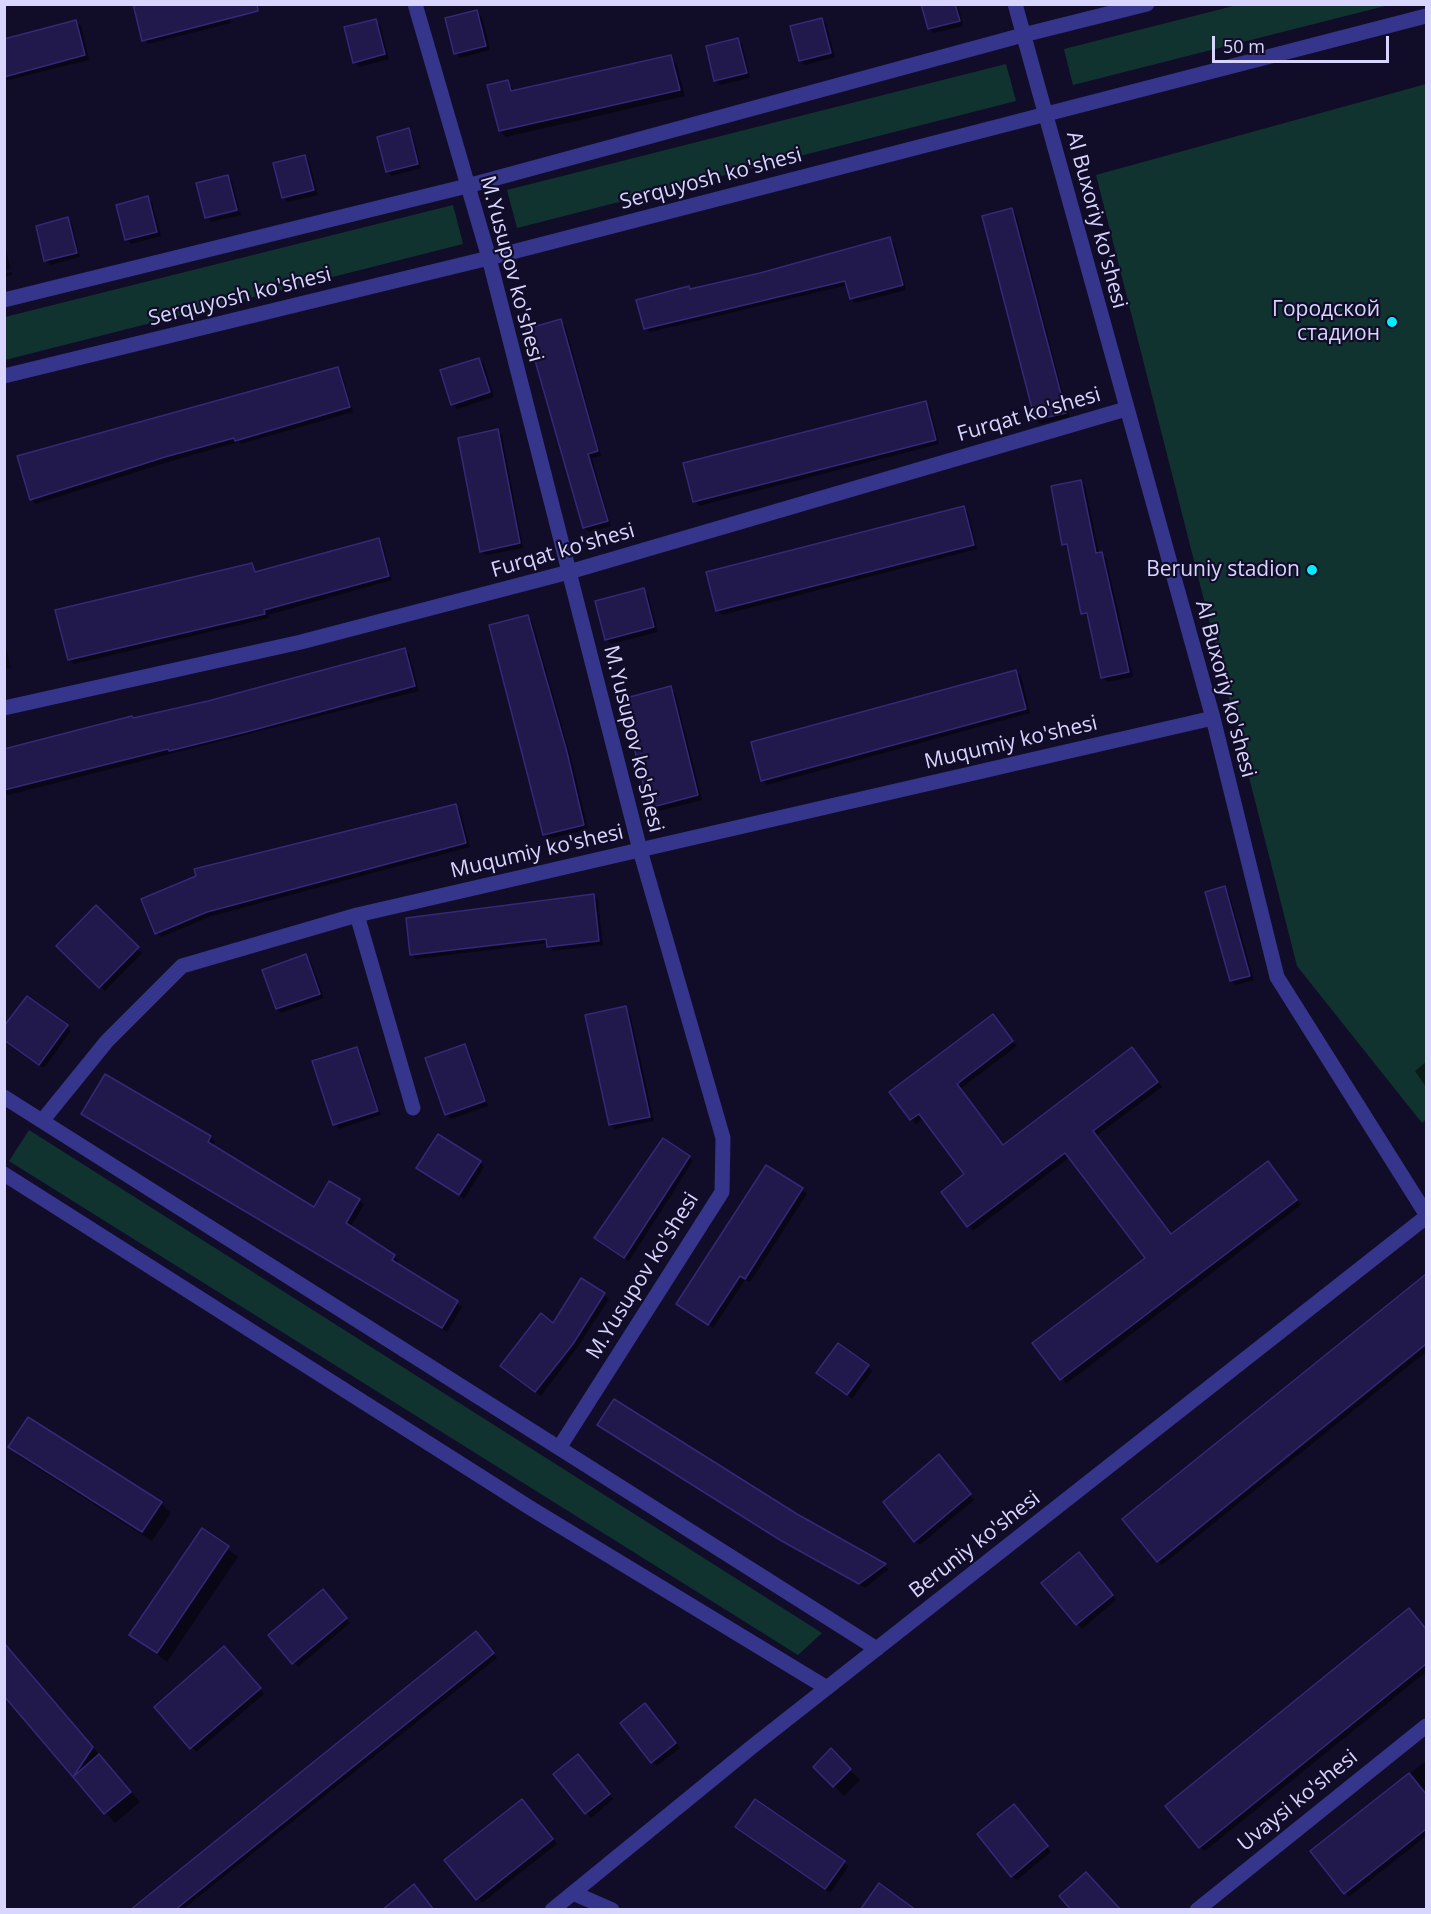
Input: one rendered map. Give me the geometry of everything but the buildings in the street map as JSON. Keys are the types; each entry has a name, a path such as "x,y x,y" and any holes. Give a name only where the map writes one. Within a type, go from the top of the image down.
{"street":[{"name":"M.Yusupov ko'shesi","path":"415,4 489,258 639,850 723,1138 722,1192 559,1448"},
{"name":"Al Buxoriy ko'shesi","path":"1015,4 1213,718 1277,977 1426,1215"},
{"path":"4,300 467,186 1023,35 1147,4"},
{"name":"Serquyosh ko'shesi","path":"4,376 489,258 1426,16"},
{"name":"Furqat ko'shesi","path":"4,708 301,642 569,572 1126,409"},
{"name":"Muqumiy ko'shesi","path":"42,1120 107,1041 182,966 357,915 1213,718"},
{"path":"357,915 413,1108"},
{"path":"4,1097 877,1649"},
{"path":"4,1174 532,1509 827,1688"},
{"name":"Beruniy ko'shesi","path":"552,1910 827,1688 1426,1215"},
{"name":"Uvaysi ko'shesi","path":"1197,1910 1426,1725"},
{"path":"573,1893 612,1910"}],"green space":[{"path":"1241,4 1389,5 1073,85 1064,49"},
{"path":"1006,64 1016,101 517,228 507,190"},
{"name":"Beruniy stadion","path":"1426,84 1426,1119 1422,1123 1297,966 1096,175"},
{"path":"453,205 463,244 5,360 5,317"},
{"path":"29,1130 822,1633 798,1655 9,1161"}],"place":[{"name":"Городской стадион","path":"1392,322"},
{"name":"Beruniy stadion","path":"1312,570"}]}
